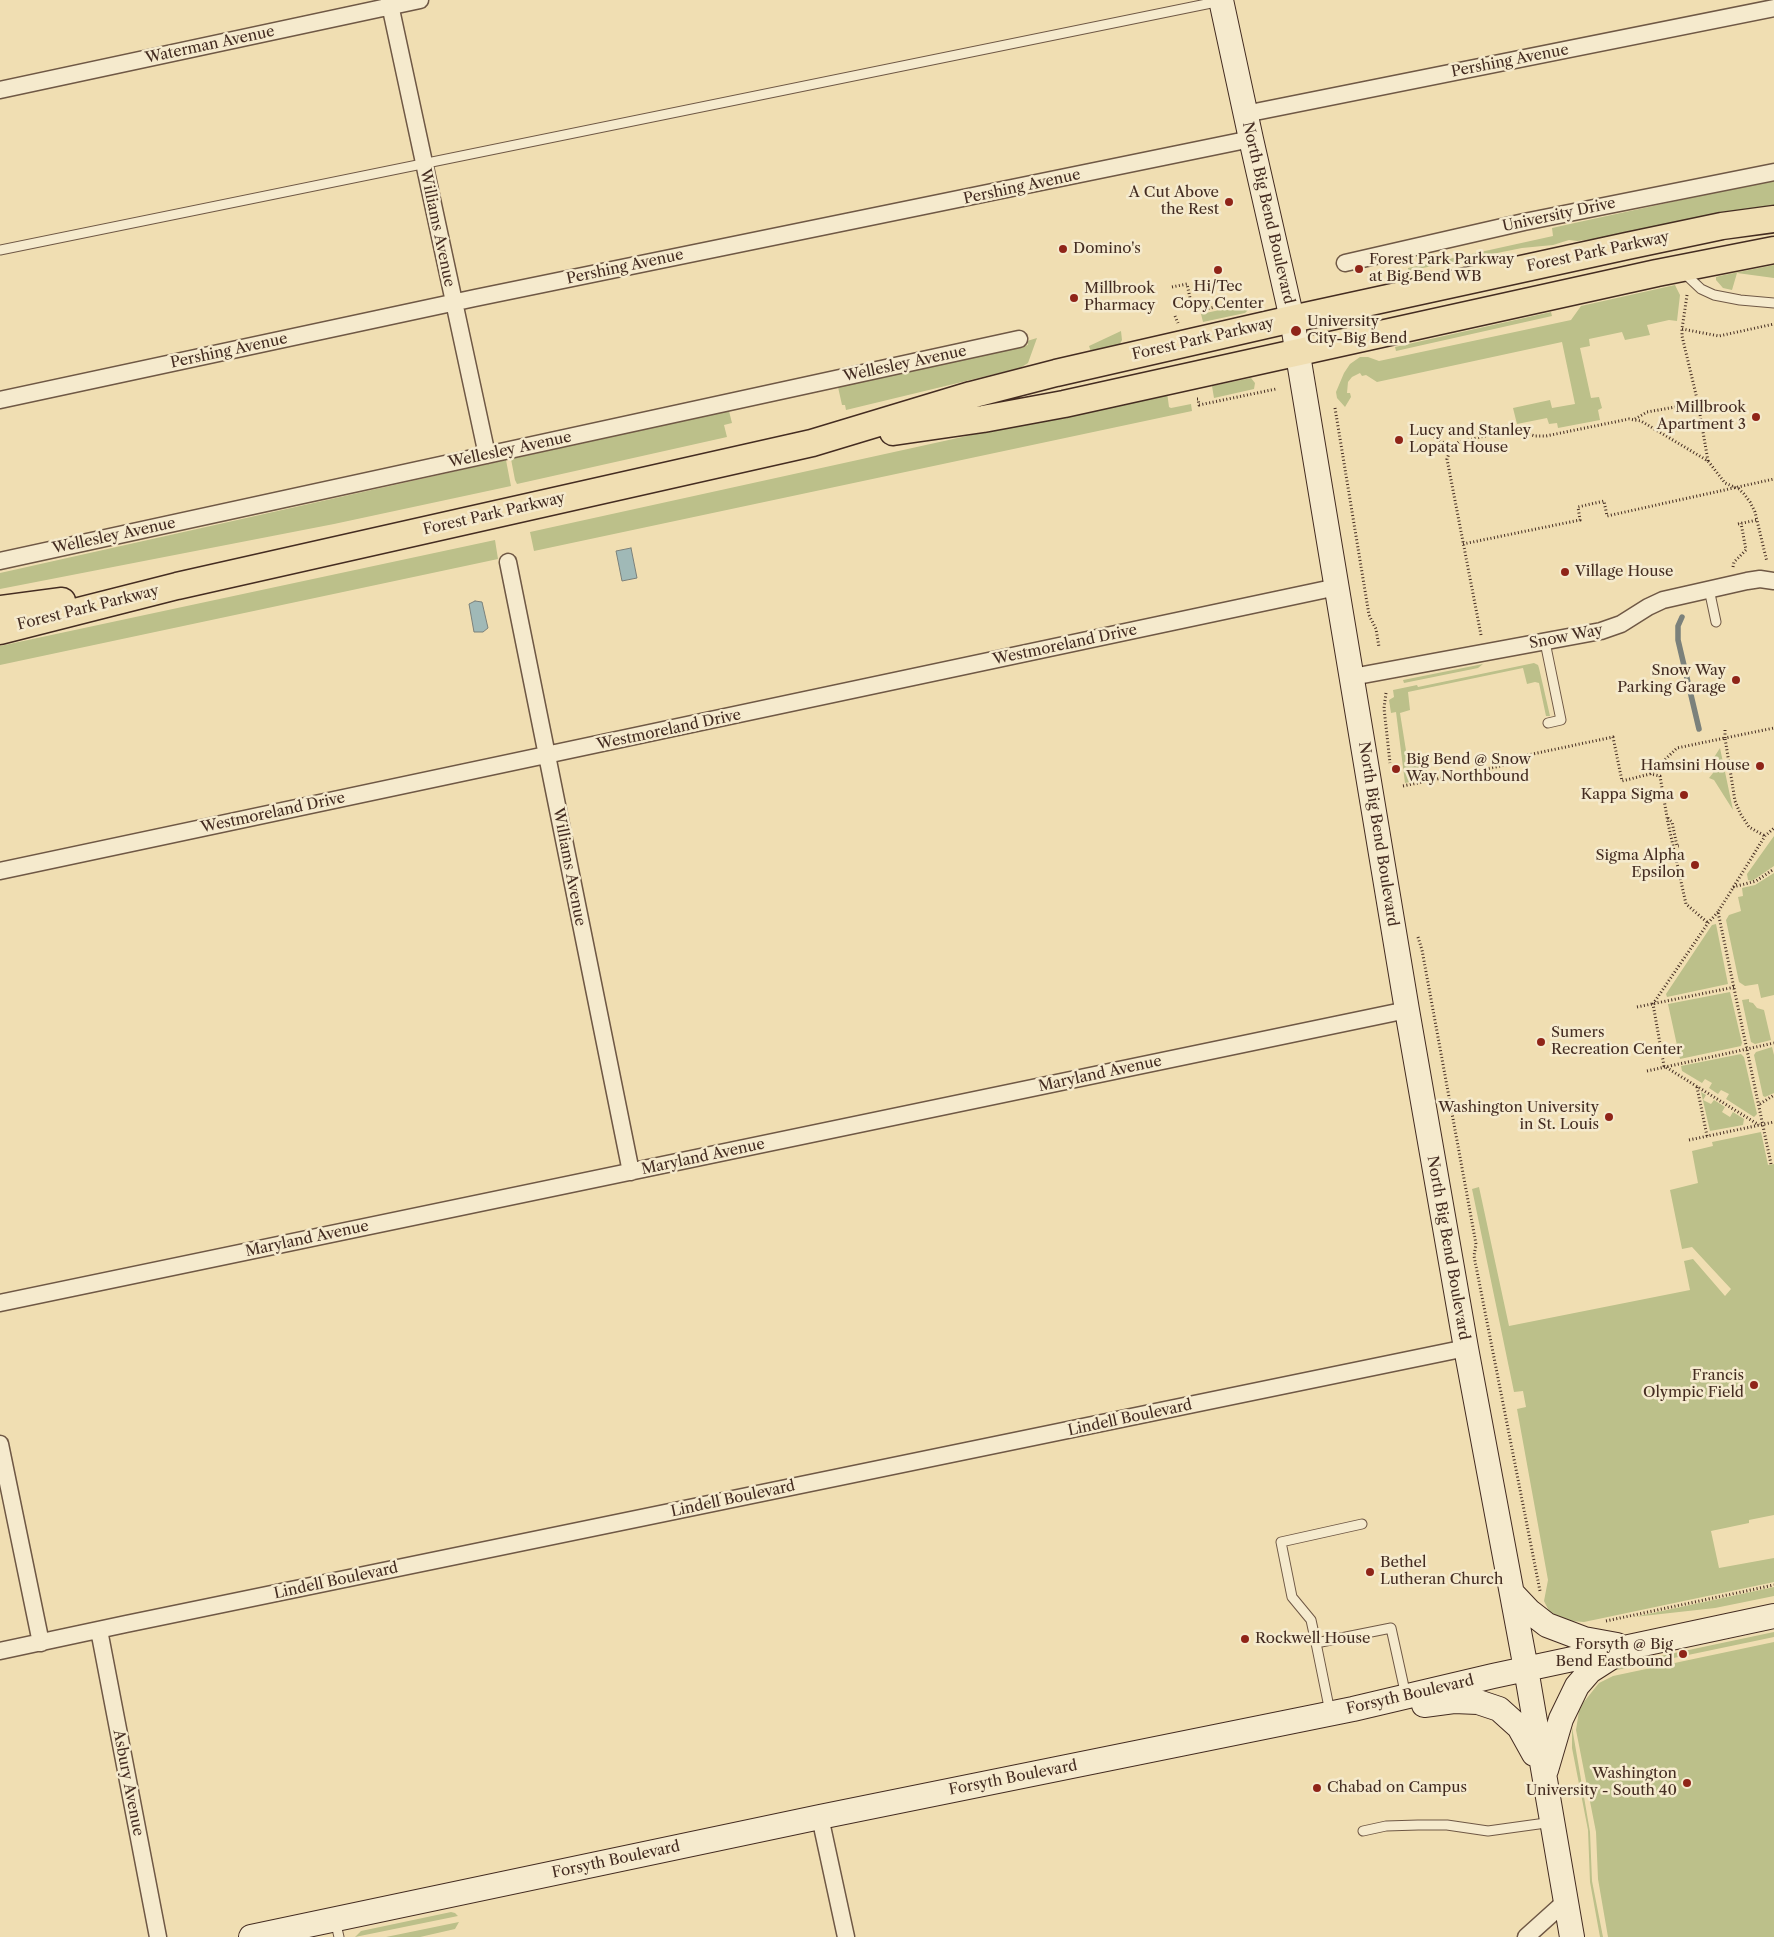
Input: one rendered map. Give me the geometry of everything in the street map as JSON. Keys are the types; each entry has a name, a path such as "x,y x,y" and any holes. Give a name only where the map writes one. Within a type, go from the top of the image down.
{"main road":[{"name":"North Big Bend Boulevard","path":"1221,0 1298,351 1407,1010 1544,1776"},
{"name":"Forest Park Parkway","path":"0,631 177,586 812,442 1027,380 1292,319 1627,246 1722,226 1774,218"},
{"name":"Forest Park Parkway","path":"812,442 984,420 1064,404 1298,351 1685,274 1774,250"},
{"name":"Forest Park Parkway","path":"0,609 177,586"},
{"path":"1512,1593 1528,1611 1547,1625 1584,1639 1629,1647"},
{"name":"Forsyth Boulevard","path":"251,1937 337,1928 820,1818 1341,1711 1774,1616"},
{"path":"1544,1776 1561,1719 1577,1686 1590,1671 1629,1647"},
{"path":"1341,1711 1454,1702 1478,1702 1499,1709 1519,1726 1544,1776 1572,1937"}],"street":[{"name":"Waterman Avenue","path":"0,90 389,3 420,0"},
{"name":"Williams Avenue","path":"389,3 487,455"},
{"name":"Pershing Avenue","path":"1245,114 1774,8"},
{"name":"Pershing Avenue","path":"0,400 453,303 1251,140"},
{"name":"University Drive","path":"1345,263 1534,220 1774,172"},
{"name":"Wellesley Avenue","path":"0,561 1019,339"},
{"name":"Williams Avenue","path":"508,562 631,1172"},
{"name":"Snow Way","path":"1352,677 1601,631 1621,624 1663,600 1736,583 1760,579 1774,581"},
{"name":"Westmoreland Drive","path":"0,871 1337,587"},
{"name":"Maryland Avenue","path":"0,1303 1407,1010"},
{"name":"Lindell Boulevard","path":"0,1651 1466,1348"},
{"path":"0,1444 41,1643"},
{"name":"Asbury Avenue","path":"99,1630 158,1937"},
{"path":"820,1818 846,1937"},
{"path":"1526,1937 1566,1901"}],"lane":[{"path":"0,250 1221,0"},
{"path":"1685,274 1701,289 1714,295 1740,300 1774,303"},
{"path":"1709,589 1716,622"},
{"path":"1545,642 1561,720 1548,723"},
{"path":"1341,1711 1316,1643 1311,1620 1292,1597 1281,1542 1362,1524"},
{"path":"1316,1643 1391,1628 1406,1697"},
{"path":"1363,1831 1386,1826 1447,1825 1488,1831 1553,1822"}],"path":[{"path":"1685,274 1682,329 1708,461"},
{"path":"1172,287 1187,284 1194,312 1242,301 1258,308"},
{"path":"1682,329 1720,336 1774,324"},
{"path":"1192,400 1198,399 1200,405 1276,389"},
{"path":"1635,419 1647,412 1698,403"},
{"path":"1335,408 1369,615 1376,629 1379,647"},
{"path":"1482,638 1447,459 1451,448 1459,442 1510,430 1535,436 1546,436 1629,418 1641,421 1708,461 1725,483 1736,488 1750,502 1757,520 1767,562"},
{"path":"1431,434 1451,448"},
{"path":"1463,544 1580,520 1578,507 1604,501 1607,516 1774,479"},
{"path":"1736,583 1734,562 1746,550 1739,524 1757,520"},
{"path":"1384,714 1386,693"},
{"path":"1650,774 1677,748 1774,728"},
{"path":"1724,730 1735,801 1749,827 1765,836"},
{"path":"1403,786 1496,764 1510,764 1509,759 1612,738 1622,781 1650,774 1660,776 1668,823 1686,904 1708,923"},
{"path":"1668,817 1672,822 1677,846 1679,846"},
{"path":"1759,1125 1664,1066 1653,1004 1708,923 1718,912 1765,836 1774,828"},
{"path":"1733,888 1756,882 1774,869"},
{"path":"1718,912 1760,1104 1771,1164"},
{"path":"1422,950 1476,1244 1474,1256 1506,1413 1536,1577 1540,1588 1540,1596"},
{"path":"1637,1007 1735,987"},
{"path":"1647,1071 1774,1043"},
{"path":"1697,1086 1708,1136"},
{"path":"1760,1104 1774,1095"},
{"path":"1689,1140 1774,1122"},
{"path":"1602,1621 1774,1585"}],"green space":[{"path":"1774,180 1774,205 1728,212 1610,237 1577,241 1569,240 1553,245 1522,248 1408,271 1408,268 1553,236 1552,228"},
{"path":"1774,265 1774,278 1737,273 1732,290 1723,288 1716,280 1716,277"},
{"path":"1675,285 1680,295 1677,321 1669,320 1647,325 1650,335 1625,340 1622,332 1589,339 1590,346 1580,348 1591,398 1599,397 1602,408 1598,410 1600,420 1558,428 1557,423 1549,424 1547,418 1517,424 1513,408 1550,400 1552,408 1575,404 1562,342 1377,382 1366,375 1362,376 1360,373 1352,377 1348,382 1347,393 1350,393 1351,397 1345,407 1337,398 1336,392 1344,373 1350,364 1360,357 1368,357 1379,361 1571,320 1581,306"},
{"path":"1243,305 1248,306 1248,310 1245,313 1203,322 1201,314"},
{"path":"1551,312 1552,316 1396,351 1395,347"},
{"path":"1121,331 1122,340 1120,344 1091,352 1089,346"},
{"path":"1037,338 1028,363 1020,368 846,410 845,405 842,405 838,387 1028,345 1027,341"},
{"path":"1251,378 1255,383 1254,389 1214,398 1212,386"},
{"path":"1167,392 1169,407 1191,404 1192,411 534,551 530,532"},
{"path":"729,411 732,423 724,425 727,437 517,484 515,480 511,459"},
{"path":"506,460 511,486 334,524 0,589 0,573"},
{"path":"495,540 498,559 0,665 0,646"},
{"path":"1534,663 1539,668 1550,716 1546,716 1539,683 1527,684 1523,668 1408,692 1410,710 1400,713 1408,763 1425,760 1428,778 1405,783 1396,712 1391,713 1389,700 1394,697 1393,690 1417,685 1418,687"},
{"path":"1483,664 1478,668 1404,683 1403,680"},
{"path":"1720,748 1733,810 1714,780 1709,778 1713,773 1711,762"},
{"path":"1774,836 1774,866 1752,881 1748,880 1747,874"},
{"path":"1774,873 1774,995 1761,998 1758,984 1745,986 1739,982 1726,920 1729,915 1741,911 1738,897 1743,896 1742,888 1755,885"},
{"path":"1716,924 1728,984 1667,997 1666,994 1712,925"},
{"path":"1730,992 1742,1043 1741,1046 1680,1059 1668,1004"},
{"path":"1749,999 1749,1002 1753,1003 1757,1008 1764,1010 1771,1040 1755,1044 1751,1042 1742,1000"},
{"path":"1772,1047 1774,1055 1774,1093 1765,1097 1763,1096 1754,1055 1756,1052"},
{"path":"1741,1054 1744,1057 1757,1114 1754,1117 1726,1099 1729,1094 1721,1090 1718,1094 1709,1088 1712,1083 1705,1079 1702,1083 1682,1071 1681,1066"},
{"path":"1701,1092 1706,1095 1703,1100 1711,1104 1714,1100 1725,1107 1722,1112 1730,1117 1733,1112 1744,1119 1743,1125 1710,1131"},
{"path":"1761,1132 1768,1165 1774,1164 1774,1515 1749,1520 1749,1523 1711,1531 1719,1568 1774,1558 1774,1582 1584,1622 1571,1621 1559,1617 1549,1611 1544,1601 1548,1580 1517,1409 1526,1407 1523,1391 1514,1392 1472,1189 1479,1187 1509,1326 1690,1290 1684,1261 1693,1259 1725,1296 1731,1289 1692,1247 1682,1249 1670,1190 1698,1183 1692,1151 1713,1146 1712,1142"},
{"path":"1774,1587 1774,1596 1715,1608 1634,1617"},
{"path":"1774,1632 1774,1637 1602,1673 1627,1663"},
{"name":"Washington University - South 40","path":"1774,1642 1774,1937 1608,1937 1598,1879 1596,1832 1576,1730 1579,1711 1583,1703 1599,1683 1613,1676"},
{"path":"1572,1727 1590,1832 1592,1881 1603,1937 1600,1937 1590,1882 1588,1830 1572,1748"},
{"path":"451,1912 458,1916 355,1937 361,1931"},
{"path":"459,1922 455,1929 420,1937 386,1937"}],"water":[{"path":"631,548 637,578 622,581 616,551"},
{"path":"475,601 482,602 488,628 483,632 474,632 469,604"}],"waterway":[{"path":"1682,617 1678,626 1678,640 1699,729"}],"place":[{"name":"A Cut Above the Rest","path":"1229,202"},
{"name":"Domino's","path":"1063,249"},
{"name":"Forest Park Parkway at Big Bend WB","path":"1359,269"},
{"name":"Hi/Tec Copy Center","path":"1218,270"},
{"name":"Millbrook Pharmacy","path":"1074,298"},
{"name":"University City-Big Bend","path":"1296,331"},
{"name":"Millbrook Apartment 3","path":"1756,417"},
{"name":"Lucy and Stanley Lopata House","path":"1399,440"},
{"name":"Village House","path":"1565,572"},
{"name":"Snow Way Parking Garage","path":"1736,680"},
{"name":"Hamsini House","path":"1760,766"},
{"name":"Big Bend @ Snow Way Northbound","path":"1396,769"},
{"name":"Kappa Sigma","path":"1684,795"},
{"name":"Sigma Alpha Epsilon","path":"1695,865"},
{"name":"Sumers Recreation Center","path":"1541,1042"},
{"name":"Washington University in St. Louis","path":"1609,1117"},
{"name":"Francis Olympic Field","path":"1754,1385"},
{"name":"Bethel Lutheran Church","path":"1370,1572"},
{"name":"Rockwell House","path":"1245,1639"},
{"name":"Forsyth @ Big Bend Eastbound","path":"1683,1654"},
{"name":"Washington University - South 40","path":"1687,1783"},
{"name":"Chabad on Campus","path":"1317,1788"}]}
